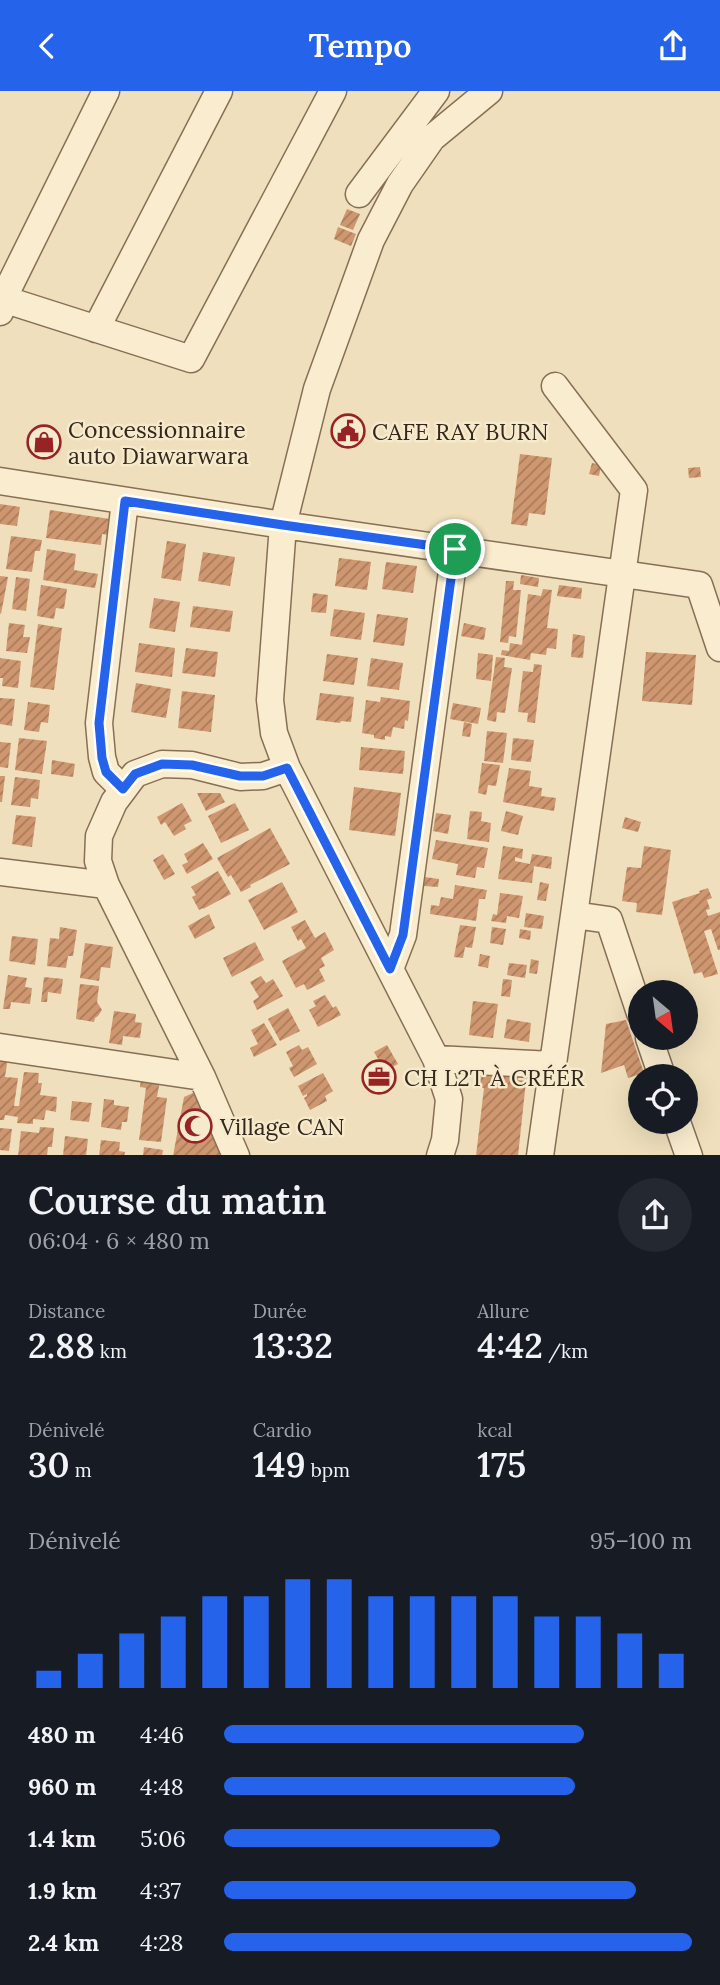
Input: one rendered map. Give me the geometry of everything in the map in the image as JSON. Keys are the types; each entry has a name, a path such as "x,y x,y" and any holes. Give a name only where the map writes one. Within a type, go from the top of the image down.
{"street":[{"path":"106,91 1,303 191,359 333,91"},
{"path":"96,329 219,91"},
{"path":"359,194 436,91"},
{"path":"440,1155 445,1140 449,1099 436,1059 287,768 274,733 270,701 283,525 317,389 371,240 400,184 432,138 489,91"},
{"path":"540,1155 634,490 555,386"},
{"path":"0,481 699,585 720,648"},
{"path":"123,789 106,772 99,723 125,501"},
{"path":"390,969 403,935 455,549"},
{"path":"236,1155 202,1077 106,885 99,861 99,836 114,803 135,774 162,764 192,765 240,776 263,776 287,768"},
{"path":"0,872 106,885"},
{"path":"574,915 609,920 629,980"},
{"path":"0,1047 202,1077"},
{"path":"436,1059 553,1065"},
{"path":"681,1134 689,1155"}],"building":[{"path":"347,209 360,214 353,230 340,225"},
{"path":"338,227 356,234 351,246 334,239"},
{"path":"520,454 552,458 545,515 529,513 527,526 511,524"},
{"path":"592,463 601,465 599,476 589,474"},
{"path":"700,467 701,477 689,478 688,468"},
{"path":"0,504 20,507 17,526 0,524"},
{"path":"50,510 110,519 108,535 102,534 101,545 46,538"},
{"path":"11,536 42,540 40,551 35,551 32,572 6,569"},
{"path":"167,541 186,544 181,581 161,578"},
{"path":"47,549 76,554 74,570 98,574 95,588 43,580"},
{"path":"203,552 235,557 230,586 198,581"},
{"path":"339,558 371,562 367,590 335,586"},
{"path":"386,562 417,566 413,593 382,589"},
{"path":"521,575 539,578 538,587 520,584"},
{"path":"0,576 8,577 1,614 0,613"},
{"path":"16,577 30,579 26,611 12,609"},
{"path":"506,581 514,581 513,590 521,590 516,637 509,636 508,643 500,642"},
{"path":"41,585 67,589 64,609 56,608 54,619 37,616"},
{"path":"559,585 582,588 581,599 557,596"},
{"path":"543,589 552,590 547,628 558,629 556,649 547,648 546,655 531,653 530,660 501,655 502,650 509,651 510,643 522,645 528,594 541,596"},
{"path":"313,593 328,595 326,613 311,612"},
{"path":"154,598 180,602 175,632 149,628"},
{"path":"193,606 233,611 230,632 190,627"},
{"path":"334,609 365,613 361,640 330,636"},
{"path":"377,614 408,618 404,646 373,642"},
{"path":"9,623 25,625 23,637 30,637 27,653 6,651"},
{"path":"464,623 486,628 484,640 461,636"},
{"path":"38,624 62,628 54,690 30,687"},
{"path":"573,634 585,636 583,658 571,657"},
{"path":"139,643 175,648 172,677 135,672"},
{"path":"186,648 218,652 215,677 182,673"},
{"path":"646,652 696,655 692,705 642,701"},
{"path":"478,653 493,655 491,681 476,679"},
{"path":"327,654 358,658 354,685 323,681"},
{"path":"496,657 505,658 504,667 512,668 505,713 497,712 496,722 487,720"},
{"path":"0,658 21,661 18,688 2,686"},
{"path":"371,658 403,663 399,690 367,686"},
{"path":"534,664 542,665 535,723 527,722 528,713 518,712 523,671 533,672"},
{"path":"136,683 171,689 166,718 131,712"},
{"path":"182,691 215,695 211,732 178,728"},
{"path":"320,693 354,697 351,722 316,720"},
{"path":"381,697 410,701 408,721 405,720 404,729 393,727 391,737 385,736 385,740 362,733 366,700 380,702"},
{"path":"0,698 15,699 12,726 0,724"},
{"path":"28,702 50,705 48,723 41,722 39,732 24,730"},
{"path":"453,703 481,708 478,724 450,719"},
{"path":"464,722 472,724 470,737 462,736"},
{"path":"487,731 507,733 503,763 484,761"},
{"path":"19,738 47,741 42,774 15,770"},
{"path":"513,738 534,740 531,762 511,760"},
{"path":"0,742 11,743 8,768 0,767"},
{"path":"361,747 405,751 403,774 359,770"},
{"path":"52,760 75,764 73,777 51,774"},
{"path":"482,763 500,765 496,786 488,785 486,795 478,793"},
{"path":"509,768 531,771 529,786 542,788 541,796 556,798 554,811 503,802"},
{"path":"0,776 5,776 2,802 0,802"},
{"path":"15,777 40,780 38,799 31,798 30,807 11,805"},
{"path":"354,787 401,793 395,836 349,830"},
{"path":"197,793 220,793 225,802 206,811"},
{"path":"182,803 192,821 184,825 186,829 174,836 165,822 161,825 157,817"},
{"path":"235,803 249,830 221,843 208,816"},
{"path":"470,811 482,812 481,821 491,823 489,842 467,839"},
{"path":"506,811 523,816 518,835 501,831"},
{"path":"436,813 451,815 448,834 433,831"},
{"path":"16,815 36,817 32,847 12,844"},
{"path":"625,817 641,822 638,832 622,828"},
{"path":"270,828 290,864 241,892 217,858"},
{"path":"436,840 488,848 484,868 477,867 475,878 456,875 458,864 432,859"},
{"path":"203,843 213,859 187,874 182,865 188,862 184,854"},
{"path":"503,846 523,849 522,859 515,857 515,861 530,864 532,854 552,857 551,869 534,866 532,883 498,879"},
{"path":"644,846 671,850 662,915 636,912 637,903 622,901 627,867 641,868"},
{"path":"163,854 175,874 164,880 153,860"},
{"path":"218,871 231,894 199,910 192,897 196,895 191,887"},
{"path":"425,877 439,879 438,887 424,886"},
{"path":"282,882 298,912 264,930 248,900"},
{"path":"540,882 549,884 546,901 537,900"},
{"path":"455,885 487,890 485,899 479,899 476,921 430,914 431,905 439,906 441,897 453,899"},
{"path":"708,888 712,898 707,900 710,909 706,910 708,916 720,912 720,950 711,929 704,931 718,974 704,978 702,972 694,974 672,902"},
{"path":"500,893 523,896 519,918 507,916 506,923 491,921 493,914 497,915"},
{"path":"526,913 544,916 542,929 524,927"},
{"path":"209,914 215,928 195,939 188,926"},
{"path":"305,920 315,938 325,932 334,950 321,958 325,966 319,969 325,981 307,990 304,984 296,988 282,961 306,948 301,939 298,941 291,927"},
{"path":"460,925 476,927 472,948 465,947 463,958 454,957"},
{"path":"60,927 77,930 73,956 68,956 66,968 47,966 50,938 59,939"},
{"path":"492,927 506,929 503,945 490,943"},
{"path":"520,929 531,931 530,940 519,938"},
{"path":"12,936 38,939 35,965 9,961"},
{"path":"255,942 264,960 232,977 223,958"},
{"path":"85,943 113,947 110,968 101,967 99,981 80,978"},
{"path":"480,954 490,956 488,968 478,966"},
{"path":"531,959 539,961 537,974 529,973"},
{"path":"509,963 527,965 525,978 507,975"},
{"path":"8,975 27,978 25,987 32,988 30,1004 11,1002 10,1009 3,1009"},
{"path":"261,976 266,983 273,979 283,996 257,1010 253,1001 259,997 250,982"},
{"path":"44,977 63,979 61,994 48,992 47,1002 41,1002"},
{"path":"503,979 512,980 510,997 501,996"},
{"path":"80,984 99,986 97,1002 102,1010 94,1022 76,1019"},
{"path":"325,995 341,1015 318,1027 309,1010 316,1006 313,1001"},
{"path":"473,1001 498,1004 493,1038 469,1035"},
{"path":"288,1008 300,1031 280,1041 268,1019"},
{"path":"114,1011 136,1014 135,1022 142,1023 140,1038 123,1036 122,1045 109,1043"},
{"path":"507,1019 531,1023 529,1042 504,1038"},
{"path":"626,1020 628,1050 636,1050 641,1064 628,1064 628,1078 624,1065 601,1073 606,1024"},
{"path":"264,1023 277,1045 254,1057 250,1048 258,1044 251,1030"},
{"path":"299,1045 302,1050 308,1047 317,1064 294,1077 289,1068 293,1066 286,1052"},
{"path":"387,1045 398,1064 385,1071 374,1052"},
{"path":"0,1056 8,1057 5,1077 18,1078 14,1106 19,1106 24,1072 39,1073 38,1083 42,1083 40,1095 57,1097 56,1112 46,1110 44,1120 33,1119 33,1124 17,1123 18,1117 5,1115 4,1120 0,1120"},
{"path":"486,1069 519,1073 518,1080 526,1081 518,1155 476,1155 484,1088 478,1087 480,1075 485,1076"},
{"path":"323,1073 333,1091 325,1096 327,1101 310,1110 304,1098 307,1094 303,1096 298,1086"},
{"path":"141,1079 160,1081 157,1097 167,1098 161,1142 139,1140 146,1088 140,1087"},
{"name":"Village CAN","path":"193,1093 226,1155 173,1155 184,1097"},
{"path":"104,1099 114,1100 114,1105 129,1107 127,1122 122,1122 121,1130 101,1127"},
{"path":"72,1101 92,1103 89,1122 70,1120"},
{"path":"40,1127 54,1128 52,1147 48,1147 47,1155 18,1155 21,1131 39,1133"},
{"path":"0,1128 12,1129 9,1151 0,1150"},
{"path":"65,1136 88,1139 86,1155 63,1155"},
{"path":"101,1140 120,1142 119,1151 125,1152 124,1155 99,1155"},
{"path":"144,1147 163,1150 162,1155 143,1155"}],"place":[{"name":"CAFE RAY BURN","path":"348,431"},
{"name":"Concessionnaire auto Diawarwara","path":"44,442"},
{"name":"CH L2T À CRÉÉR","path":"379,1077"},
{"name":"Village CAN","path":"195,1126"}],"route":[{"path":"125,501 455,549 403,935 390,969 287,768 263,776 240,776 192,765 162,764 135,774 123,789 106,772 99,723 125,501"}]}
